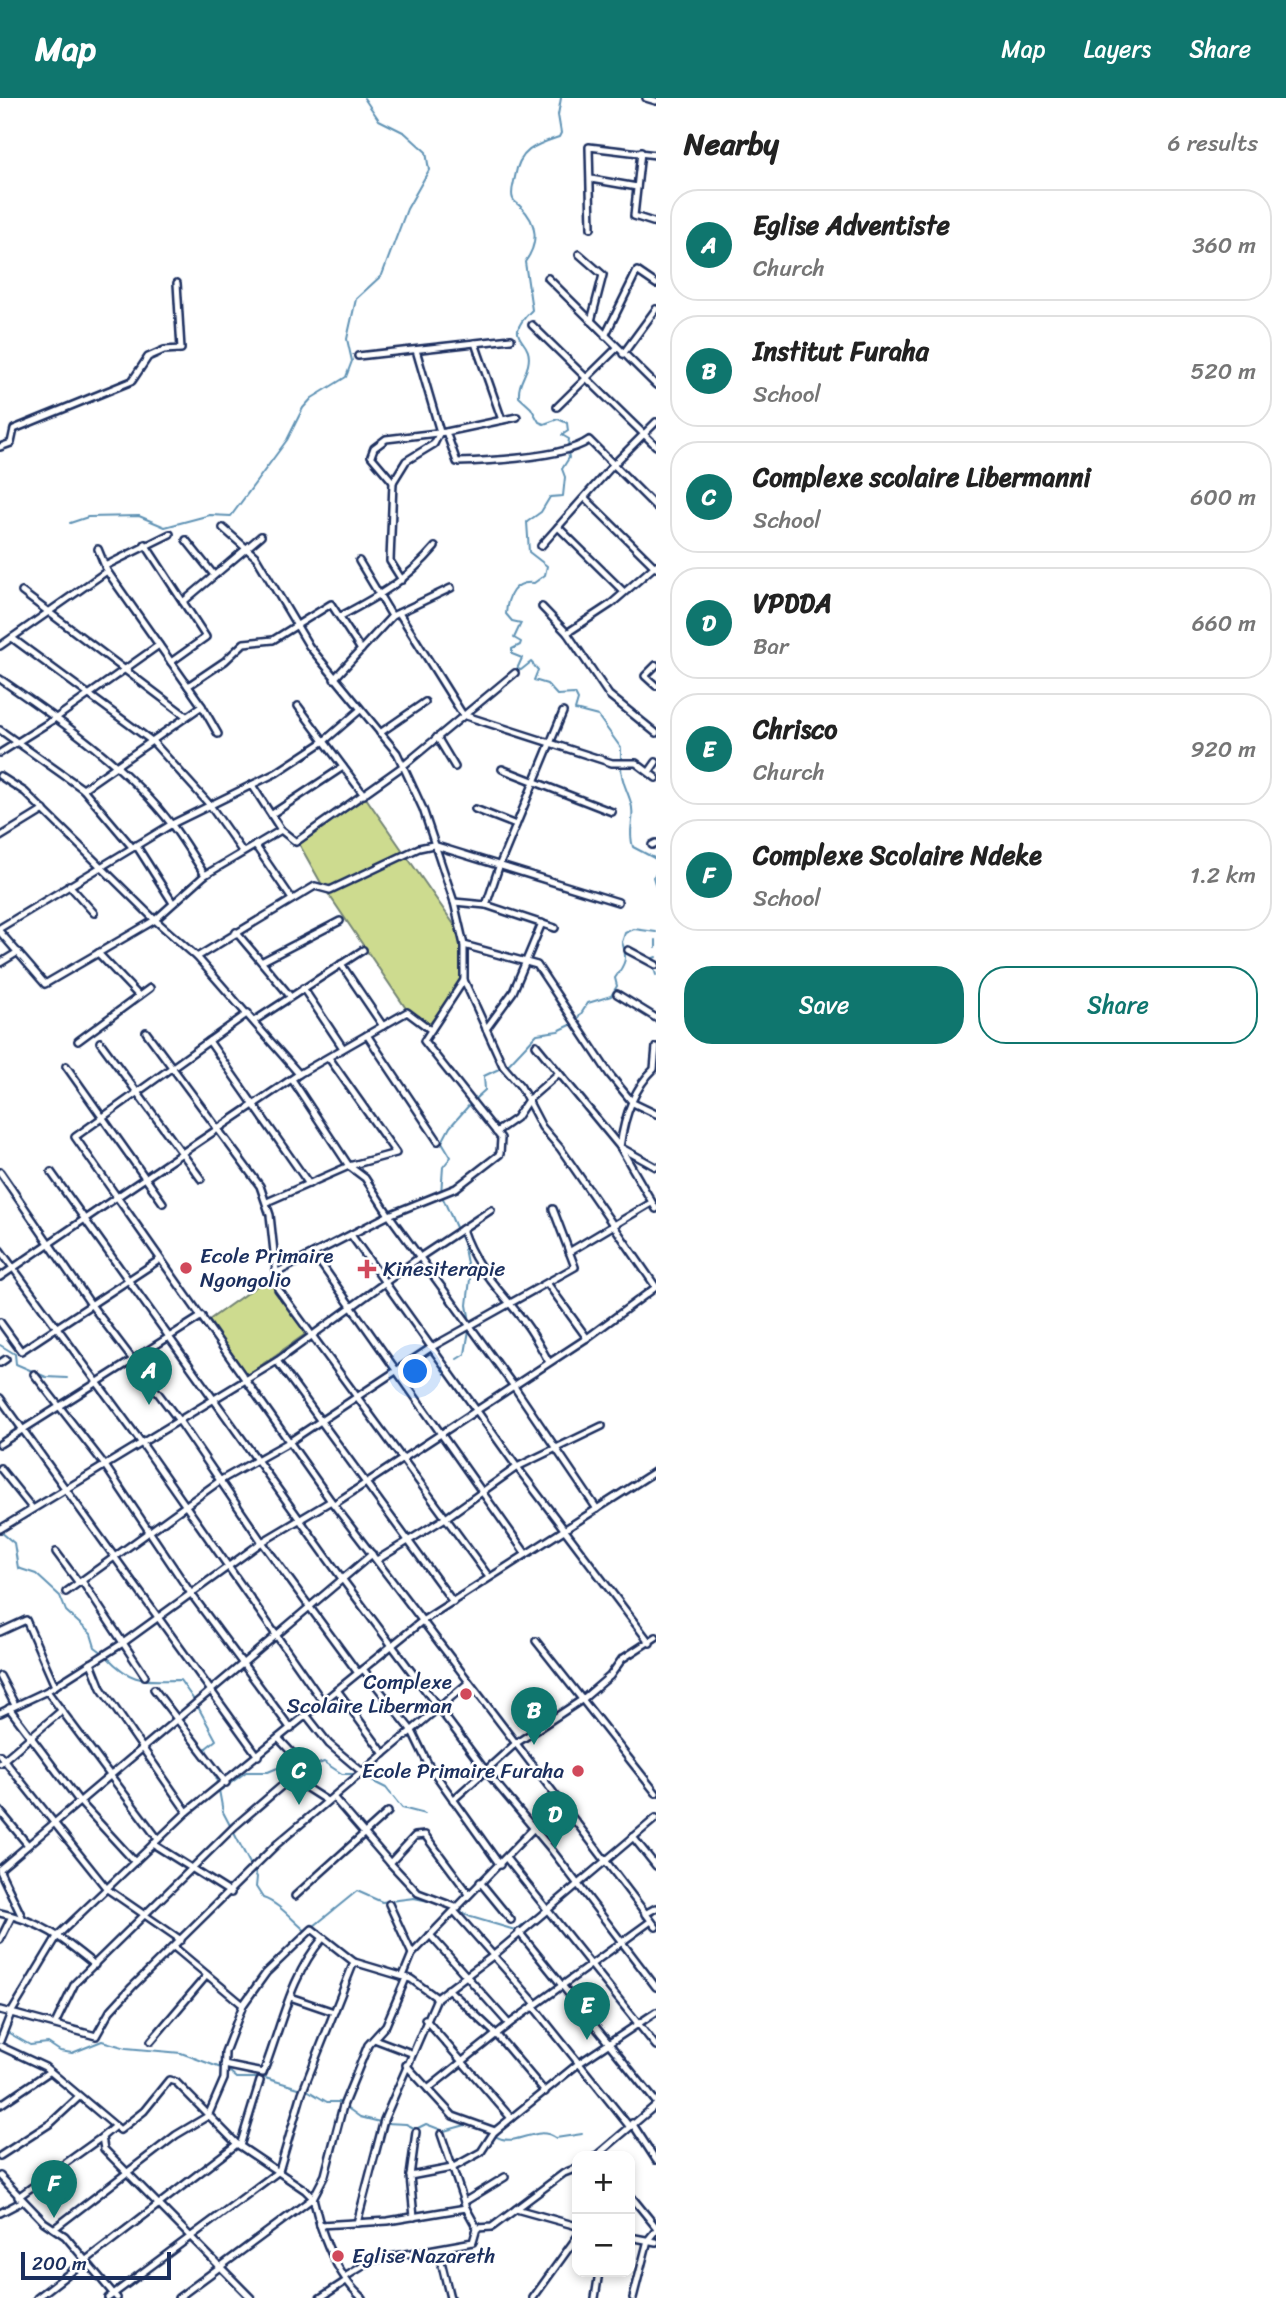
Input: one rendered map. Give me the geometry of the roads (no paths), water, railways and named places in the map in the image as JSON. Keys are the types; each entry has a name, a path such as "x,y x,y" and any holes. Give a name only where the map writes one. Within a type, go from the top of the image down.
{"street":[{"path":"591,228 589,147 656,155"},
{"path":"641,152 634,216 656,223"},
{"path":"591,179 637,187"},
{"path":"579,254 603,275 591,321"},
{"path":"605,336 637,271 656,284"},
{"path":"548,278 656,385"},
{"path":"0,447 11,443 14,429 132,381 148,357 164,350 181,349 177,283"},
{"path":"622,354 656,309"},
{"path":"650,320 656,326"},
{"path":"533,325 656,446"},
{"path":"358,356 511,339"},
{"path":"475,343 502,420"},
{"path":"557,407 617,348"},
{"path":"416,351 443,432 457,462 497,461 568,449 589,440 656,507"},
{"path":"393,482 371,456 374,449 386,439 443,432 517,417"},
{"path":"541,546 613,465 656,422"},
{"path":"402,580 390,561 393,482 406,461 434,444 443,432"},
{"path":"567,633 656,566 585,498"},
{"path":"558,527 624,592"},
{"path":"0,1713 47,1691 123,1643 262,1542 367,1482 586,1338 656,1287 542,1127 521,1087 504,1068 464,979 464,945 444,866 433,845 424,809 403,766 344,685 334,679 295,626 256,556 223,528"},
{"path":"6,642 106,568 145,544 170,534"},
{"path":"183,602 261,536"},
{"path":"186,540 214,575"},
{"path":"145,544 206,637 171,662"},
{"path":"341,616 413,573 435,547"},
{"path":"98,549 106,568 188,685 218,734"},
{"path":"359,561 463,715 612,763 636,763 656,778"},
{"path":"334,679 396,615 451,588"},
{"path":"22,592 186,716"},
{"path":"188,685 225,661 244,643 273,640 331,604 361,650"},
{"path":"542,607 567,633 609,695 656,733"},
{"path":"0,634 6,642 89,692 153,742 209,804 242,851"},
{"path":"0,754 159,645"},
{"path":"656,665 645,676 656,685"},
{"path":"252,785 281,830 296,842 403,766 515,673"},
{"path":"0,679 56,718 116,766 172,824 205,875"},
{"path":"380,733 425,702"},
{"path":"83,789 202,706"},
{"path":"299,706 323,742 365,795"},
{"path":"281,830 205,875 155,919 46,984 0,930 172,824 276,773 323,742 360,710"},
{"path":"486,905 500,864 563,712"},
{"path":"0,730 83,789 134,846 173,903"},
{"path":"437,737 454,767"},
{"path":"649,772 656,762"},
{"path":"272,814 343,767"},
{"path":"502,769 612,812"},
{"path":"0,776 25,792 197,957 299,1074"},
{"path":"475,809 516,825"},
{"path":"0,837 44,810"},
{"path":"255,845 292,899"},
{"path":"197,957 315,887 330,890 419,848 433,845 618,902"},
{"path":"69,886 94,913"},
{"path":"454,902 486,905 555,928"},
{"path":"263,961 340,921"},
{"path":"486,1029 513,992 542,923"},
{"path":"236,932 290,996"},
{"path":"464,945 537,965 610,1075 633,1103 656,1114"},
{"path":"254,1021 363,950"},
{"path":"628,950 652,963"},
{"path":"0,963 18,952"},
{"path":"98,953 139,996"},
{"path":"341,964 383,1026"},
{"path":"276,1273 389,1215 456,1188 500,1154 501,1138 424,1041 464,979"},
{"path":"78,1041 150,988"},
{"path":"303,988 343,1048"},
{"path":"617,994 656,1018"},
{"path":"248,1013 75,1137 159,1261 202,1316 333,1502 656,1927"},
{"path":"0,1277 255,1107 299,1074 343,1048 407,1013 431,1030"},
{"path":"146,1032 220,1130 267,1202 278,1289 489,1577"},
{"path":"367,1035 438,1141"},
{"path":"209,1041 309,1184"},
{"path":"100,1042 201,1179"},
{"path":"536,1045 620,1146 656,1209"},
{"path":"620,1146 624,1120 641,1082 654,1069 656,1047"},
{"path":"267,1202 349,1166 396,1153 329,1058"},
{"path":"66,1066 163,1203"},
{"path":"496,1132 516,1118 528,1100 559,1073"},
{"path":"293,1081 349,1166 365,1178 557,1447 597,1509"},
{"path":"620,1146 656,1167"},
{"path":"0,1172 92,1306 180,1422 310,1609 412,1731 428,1764 500,1865"},
{"path":"51,1172 259,1459 342,1580 485,1770 656,1987"},
{"path":"0,1186 7,1181"},
{"path":"569,1252 651,1203"},
{"path":"66,1592 221,1480 289,1442 432,1347 575,1267 553,1209"},
{"path":"1,1529 66,1486 180,1422 277,1361 420,1257 491,1210"},
{"path":"459,1231 486,1278 527,1325 549,1362"},
{"path":"351,1235 517,1467 650,1643"},
{"path":"0,1250 95,1383 141,1442 323,1702"},
{"path":"314,1254 526,1554"},
{"path":"0,1322 21,1351 159,1261"},
{"path":"547,1283 586,1338"},
{"path":"0,1444 170,1339 202,1316"},
{"path":"0,1363 6,1359"},
{"path":"277,1361 453,1602"},
{"path":"34,1374 104,1464 192,1595 291,1728"},
{"path":"0,1398 258,1756"},
{"path":"377,1560 447,1517 517,1467 602,1426"},
{"path":"0,1468 32,1508"},
{"path":"362,2298 345,2279 326,2244 313,2198 279,2171 239,2145 171,2080 145,2111 124,2130 115,2126 45,2067 0,2045 4,2031 11,2013 58,1935 187,1812 422,1621 656,1471"},
{"path":"56,1552 145,1676"},
{"path":"22,1917 0,1870 174,1719 196,1704 310,1609 372,1554"},
{"path":"0,1632 26,1620 55,1686"},
{"path":"453,1800 515,1744 554,1721 583,1699 610,1676 622,1659 656,1637"},
{"path":"536,1642 656,1793"},
{"path":"91,1663 102,1688 187,1812"},
{"path":"0,1676 12,1706 30,1737 79,1801 135,1863"},
{"path":"0,2010 96,2036 110,2011 252,1871 330,1799 468,1683"},
{"path":"154,1689 174,1719 226,1783"},
{"path":"337,1690 384,1754"},
{"path":"47,1691 158,1839"},
{"path":"61,1711 1,1759 107,1889 181,1940"},
{"path":"307,1716 329,1744 362,1772"},
{"path":"279,1738 295,1756"},
{"path":"55,2024 75,1983 233,1828 291,1778 330,1799 365,1833 418,1893 457,1910 656,2160"},
{"path":"178,2298 313,2198 325,2175 344,2106 368,2045 386,2025 412,1954 560,1801"},
{"path":"0,1811 28,1845"},
{"path":"295,1896 388,1812"},
{"path":"357,2223 383,2122 425,2019 437,1998 494,1955 656,1818"},
{"path":"390,1863 415,1836 425,1835 469,1894"},
{"path":"633,1837 656,1866"},
{"path":"153,1844 231,1893"},
{"path":"506,1858 656,2046"},
{"path":"480,1882 511,1920"},
{"path":"389,1904 412,1954"},
{"path":"645,1914 656,1908"},
{"path":"0,1913 22,1917 58,1935 95,1965"},
{"path":"0,1940 12,1916"},
{"path":"428,2089 509,2024 594,1965 651,1921"},
{"path":"55,2228 176,2135 208,2116 224,2079 225,2052 243,2005 265,1973 312,1929 354,1962 404,1977 437,1998"},
{"path":"519,1932 564,1985 656,2104 602,2151"},
{"path":"430,1936 509,2024"},
{"path":"223,2069 263,2073 307,1956 323,1938"},
{"path":"174,1947 243,2005"},
{"path":"0,2176 44,2222 55,2228 113,2297 279,2171 303,2090 354,1962"},
{"path":"151,2041 207,1975"},
{"path":"448,1989 496,2034 545,2092"},
{"path":"290,1997 334,2012"},
{"path":"410,2176 452,2168 481,2152 494,2133 578,2064 609,2046 656,2012"},
{"path":"425,2019 511,2118"},
{"path":"374,2039 411,2053"},
{"path":"406,2065 453,2116 494,2133"},
{"path":"0,2105 49,2072"},
{"path":"37,2298 239,2145 260,2081"},
{"path":"0,2156 51,2123 79,2097"},
{"path":"0,2213 115,2126"},
{"path":"414,2217 410,2176 416,2133"},
{"path":"320,2298 373,2260 410,2251 439,2249 473,2242 477,2228 465,2205 441,2134"},
{"path":"102,2137 104,2149 130,2172 248,2297"},
{"path":"477,2228 492,2227 564,2173 572,2170"},
{"path":"320,2225 414,2217 465,2205 505,2177"},
{"path":"633,2298 648,2240 656,2229 635,2202"},
{"path":"516,2209 572,2226"},
{"path":"635,2238 656,2242"},
{"path":"533,2298 572,2244"},
{"path":"439,2249 450,2298"},
{"path":"595,2298 598,2277"}],"waterway":[{"path":"70,523 88,517 139,516 165,527 210,515 231,516 287,440 303,408 312,398 346,377 352,361 347,339 356,299 382,275 407,209 429,170 426,152 405,133 379,120 364,98"},
{"path":"561,98 558,115 561,133 559,137 536,146 520,160 512,197 530,219 534,233 533,248 525,262 532,310 518,328 518,334 529,356 519,397 531,408 539,422 544,424 558,419 567,423 568,431 562,435 569,439 568,446"},
{"path":"568,451 569,458 562,469 565,477 563,496 550,497 541,512 527,522 529,552 547,566 545,575 534,583 521,584 510,596 506,614 512,621 521,623 514,638 521,642 512,649 512,654 522,658 517,669 521,670 531,662 538,670 534,680 547,684 557,695 575,694 578,700 575,710 598,716 621,748 621,760"},
{"path":"621,766 633,814 633,847 656,859"},
{"path":"656,874 653,877 656,887"},
{"path":"506,1067 537,1034 558,1031 575,1023 588,1003 611,996 617,986 615,978 624,961 622,942 625,933 634,929 656,932"},
{"path":"656,940 656,948"},
{"path":"656,957 651,959 656,975"},
{"path":"475,1099 485,1090 484,1076 501,1068"},
{"path":"470,1322 467,1305 470,1279 463,1243 441,1194 443,1167 451,1157 442,1142 450,1127 471,1103"},
{"path":"457,1359 465,1354 469,1330"},
{"path":"0,1345 15,1354 16,1364 46,1377 67,1378"},
{"path":"1,1532 14,1543 18,1568 36,1574 60,1596 66,1611 91,1634 95,1647 103,1653"},
{"path":"107,1657 132,1677 180,1680 194,1700"},
{"path":"197,1705 216,1740 206,1748 207,1753"},
{"path":"221,1790 246,1772 268,1772 287,1764 310,1767 324,1762 342,1774 357,1774"},
{"path":"216,1773 217,1785"},
{"path":"362,1776 386,1788 402,1808 425,1814"},
{"path":"219,1790 223,1812 257,1877 256,1887 263,1898 280,1908 307,1932"},
{"path":"314,1926 357,1891 382,1902 414,1898 438,1903"},
{"path":"457,1910 515,1930 538,1914"},
{"path":"7,2032 30,2045 48,2043 60,2051 72,2053 102,2041 126,2048 181,2053 229,2071 237,2078 265,2078 302,2089"},
{"path":"307,2090 327,2102 339,2102 360,2117 380,2122"},
{"path":"386,2123 406,2124 416,2129 426,2124 444,2131 469,2124"},
{"path":"487,2131 509,2140 542,2133 556,2138 582,2134"}],"place":[{"name":"Ecole Primaire Ngongolio","path":"186,1268"},
{"name":"Kinesiterapie","path":"367,1269"},
{"name":"Eglise Adventiste","path":"149,1405"},
{"name":"Complexe Scolaire Liberman","path":"466,1694"},
{"name":"Institut Furaha","path":"534,1745"},
{"name":"Ecole Primaire Furaha","path":"578,1771"},
{"name":"Complexe scolaire Libermanni","path":"299,1805"},
{"name":"VPDDA","path":"555,1849"},
{"name":"Chrisco","path":"587,2040"},
{"name":"Complexe Scolaire Ndeke","path":"54,2218"},
{"name":"Eglise Nazareth","path":"338,2256"}]}
